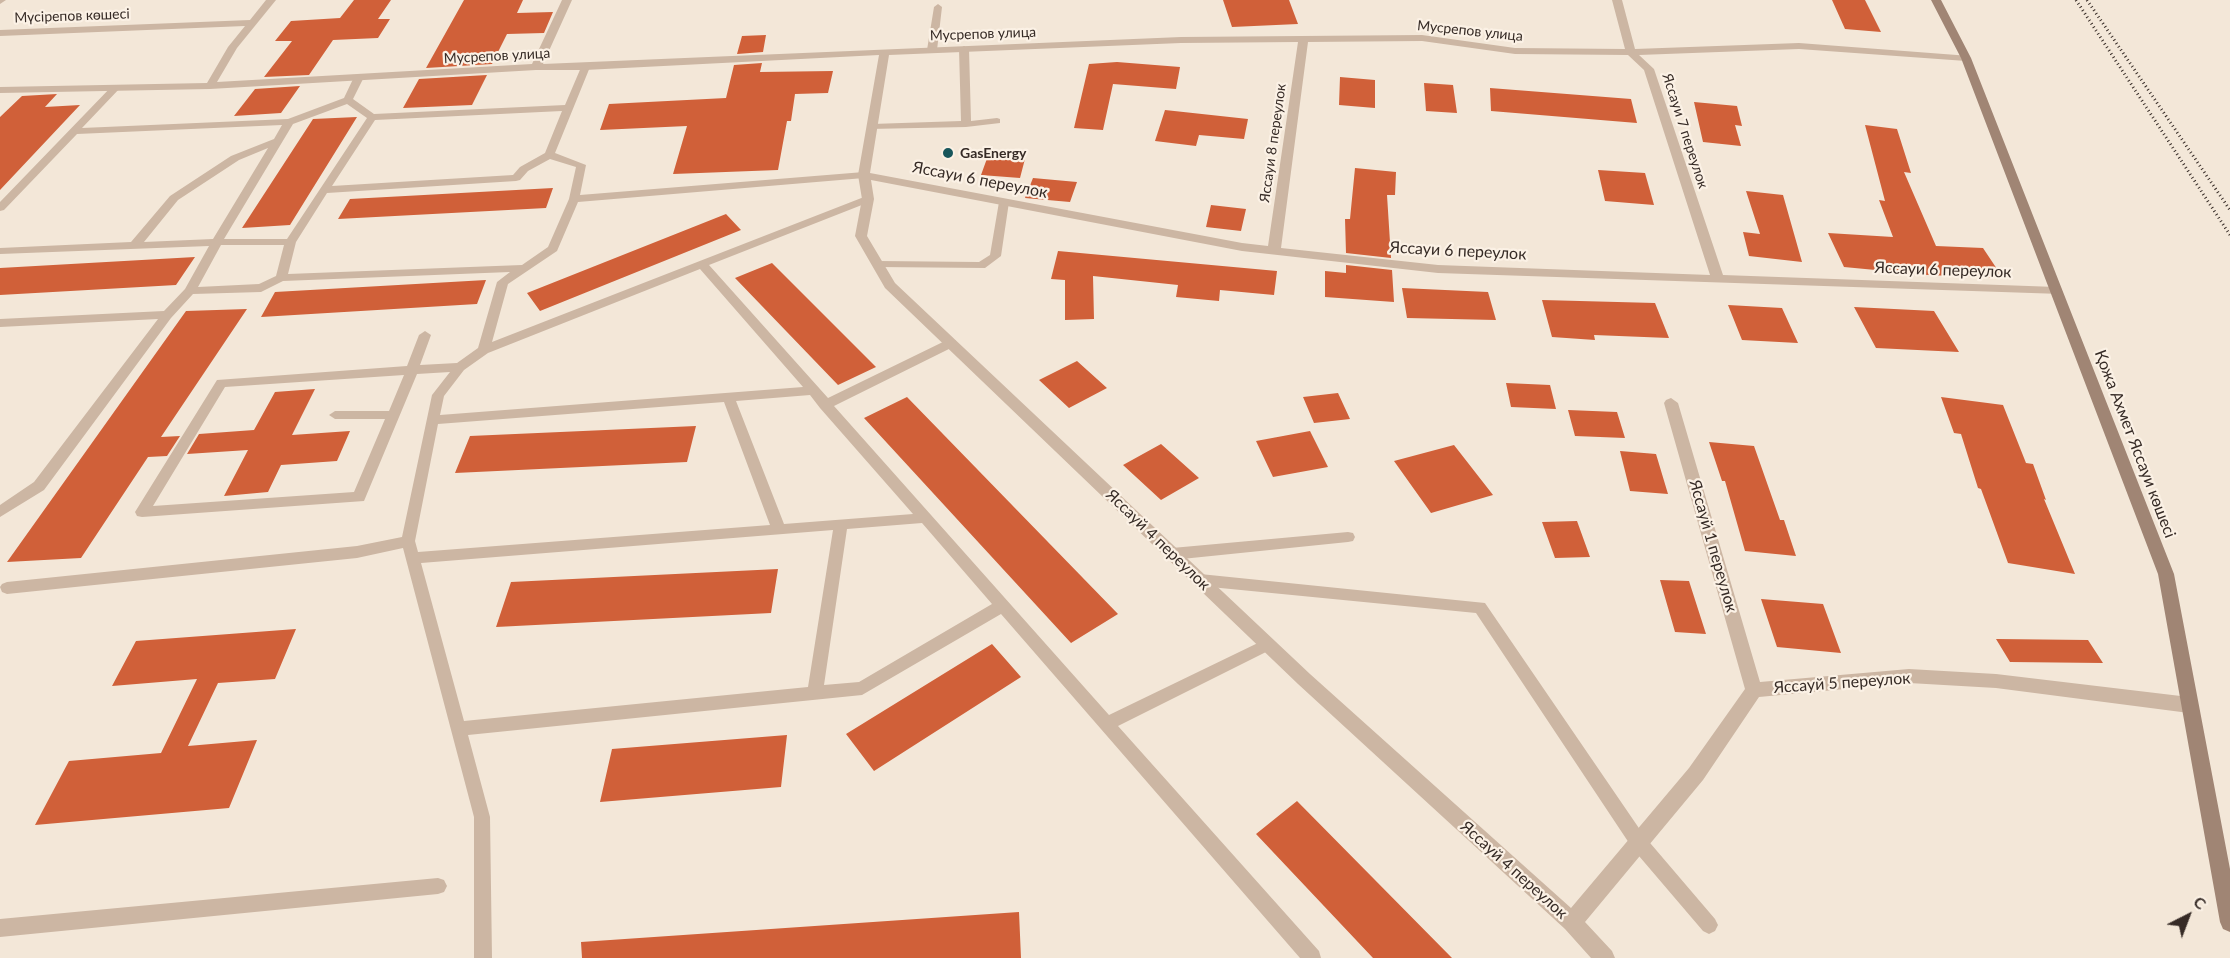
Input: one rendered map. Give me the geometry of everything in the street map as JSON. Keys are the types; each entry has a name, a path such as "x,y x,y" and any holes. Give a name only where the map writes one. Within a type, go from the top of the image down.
{"street":[{"path":"210,86 234,46 271,0"},
{"path":"536,67 567,0"},
{"name":"Яссауи 7 переулок","path":"1617,0 1630,52 1649,69 1717,277"},
{"name":"Қожа Ахмет Яссауи көшесі","path":"1936,0 1966,58 2166,574 2188,705 2230,922"},
{"name":"Мүсірепов көшесі","path":"0,33 253,23"},
{"name":"Мусрепов улица","path":"0,90 210,86 536,67 585,67 1181,40 1422,38 1515,51 1630,52 1799,46 1966,58"},
{"name":"Яссауи 8 переулок","path":"1274,251 1303,39"},
{"name":"Яссауй 4 переулок","path":"884,53 864,175 868,199 861,236 891,285 1267,645 1572,922 1605,958"},
{"name":"Яссауи 6 переулок","path":"864,175 1242,247 1438,269 1717,277 2056,291"},
{"name":"Яссауй 1 переулок","path":"1671,403 1754,690"},
{"name":"Яссауй 5 переулок","path":"1572,922 1696,774 1754,690 1909,676 1996,681 2188,705"}],"lane":[{"path":"932,50 938,7"},
{"path":"964,49 966,124"},
{"path":"324,190 516,178 524,169 549,155 585,67"},
{"path":"75,130 288,122 348,100 359,77"},
{"path":"0,208 116,87"},
{"path":"348,100 372,117 567,108"},
{"path":"281,278 290,242 372,117"},
{"path":"872,128 998,121"},
{"path":"0,512 39,486 167,315 190,291 288,122"},
{"path":"135,245 174,198 236,158 277,141"},
{"path":"484,350 503,282 553,249 574,199 581,165 549,155"},
{"path":"574,199 864,175"},
{"path":"483,958 482,817 408,541 438,395 460,367 484,350 868,199"},
{"path":"878,264 981,266 995,255 1004,202"},
{"path":"0,251 217,242 290,242"},
{"path":"702,264 1312,958"},
{"path":"190,291 261,288 281,278 524,268"},
{"path":"0,323 167,315"},
{"path":"425,335 412,370 359,497 142,512 221,384 412,370 460,367"},
{"path":"825,405 951,343"},
{"path":"433,420 813,391"},
{"path":"728,397 779,530"},
{"path":"336,415 393,415"},
{"path":"413,558 925,518"},
{"path":"815,691 841,525"},
{"path":"1172,554 1348,537"},
{"path":"2,590 357,552 408,541"},
{"path":"1200,580 1480,607 1639,843 1709,925"},
{"path":"459,729 862,688 1002,606"},
{"path":"1106,724 1267,645"},
{"path":"0,928 438,886"}],"building":[{"path":"354,0 391,0 378,19 390,19 378,38 333,40 309,75 264,77 292,41 275,41 291,21 340,18"},
{"path":"464,0 523,0 517,13 553,12 544,33 507,34 492,64 426,68"},
{"path":"1223,0 1289,0 1298,24 1232,27"},
{"path":"1832,0 1865,0 1881,32 1845,29"},
{"path":"766,35 763,52 737,54 742,36"},
{"path":"1117,62 1180,67 1176,89 1113,84 1103,130 1074,128 1089,64"},
{"path":"762,63 760,72 833,71 828,93 795,94 791,121 787,121 778,170 673,174 687,126 600,130 609,104 726,98 734,65"},
{"path":"487,75 472,105 403,108 419,79"},
{"path":"1340,77 1375,80 1375,108 1339,105"},
{"path":"1424,83 1453,85 1457,113 1426,111"},
{"path":"300,86 281,113 234,116 255,89"},
{"path":"1490,88 1631,99 1637,123 1491,111"},
{"path":"57,94 45,107 80,105 0,190 0,117 22,96"},
{"path":"1694,102 1737,106 1742,126 1735,125 1741,146 1703,142"},
{"path":"1165,110 1248,119 1244,139 1199,135 1196,146 1155,141"},
{"path":"357,117 290,225 242,228 313,119"},
{"path":"1865,125 1897,129 1911,173 1904,172 1936,246 1983,248 2003,278 1928,275 1844,267 1828,233 1893,237 1879,200 1885,201"},
{"path":"989,153 1026,155 1020,178 981,175"},
{"path":"1355,168 1396,172 1395,195 1387,195 1391,258 1346,253 1345,219 1350,219"},
{"path":"1598,170 1645,173 1654,205 1605,201"},
{"path":"1033,178 1077,182 1070,202 1025,198"},
{"path":"553,188 546,208 338,219 350,199"},
{"path":"1746,191 1783,195 1802,262 1749,256 1743,232 1760,234"},
{"path":"1211,205 1246,209 1241,231 1206,227"},
{"path":"726,214 741,230 540,311 527,293"},
{"path":"1058,251 1277,271 1274,295 1220,290 1219,301 1176,297 1178,285 1093,276 1094,319 1065,320 1065,280 1051,279"},
{"path":"195,257 176,285 0,295 0,268"},
{"path":"772,263 876,367 838,385 735,278"},
{"path":"1346,265 1392,270 1394,302 1325,297 1325,271 1346,273"},
{"path":"486,280 477,304 261,317 275,292"},
{"path":"1402,288 1488,292 1496,320 1407,318"},
{"path":"1542,300 1655,303 1669,338 1594,335 1595,340 1552,337"},
{"path":"1728,305 1782,308 1798,343 1742,340"},
{"path":"1854,307 1934,311 1959,352 1876,348"},
{"path":"247,309 161,437 180,436 167,456 148,457 81,558 7,562 186,311"},
{"path":"1077,361 1107,388 1069,408 1039,380"},
{"path":"1506,383 1550,385 1556,409 1511,407"},
{"path":"315,389 292,435 350,431 337,461 281,465 268,492 224,496 248,450 187,454 199,434 254,430 275,392"},
{"path":"1338,393 1350,419 1314,423 1303,397"},
{"path":"907,397 1118,614 1071,643 864,418"},
{"path":"1941,397 2003,405 2026,463 2033,464 2046,500 2044,499 2075,574 2008,563 1981,489 1978,488 1961,434 1954,433"},
{"path":"1568,410 1617,412 1625,438 1575,436"},
{"path":"696,426 687,462 455,473 470,436"},
{"path":"1310,431 1328,467 1273,477 1256,441"},
{"path":"1709,442 1754,446 1780,520 1784,520 1796,556 1745,551 1725,481 1722,481"},
{"path":"1161,444 1199,478 1161,500 1123,465"},
{"path":"1454,445 1493,495 1431,513 1394,461"},
{"path":"1620,451 1656,454 1668,494 1630,491"},
{"path":"1577,521 1590,557 1555,558 1542,522"},
{"path":"778,569 771,613 496,627 511,582"},
{"path":"1660,580 1689,581 1706,634 1675,632"},
{"path":"1761,599 1823,604 1841,653 1777,647"},
{"path":"296,629 275,679 218,683 188,746 257,740 229,808 35,825 69,761 161,753 197,679 112,686 136,641"},
{"path":"1996,639 2088,640 2103,663 2010,662"},
{"path":"992,644 1021,677 874,771 846,734"},
{"path":"787,735 781,787 600,802 612,749"},
{"path":"1297,801 1452,958 1373,958 1256,834"},
{"path":"1019,912 1021,958 582,958 581,942"}],"railway":[{"path":"2076,0 2230,235"},
{"path":"2087,0 2230,210"}],"place":[{"name":"GasEnergy","path":"948,153"}]}
